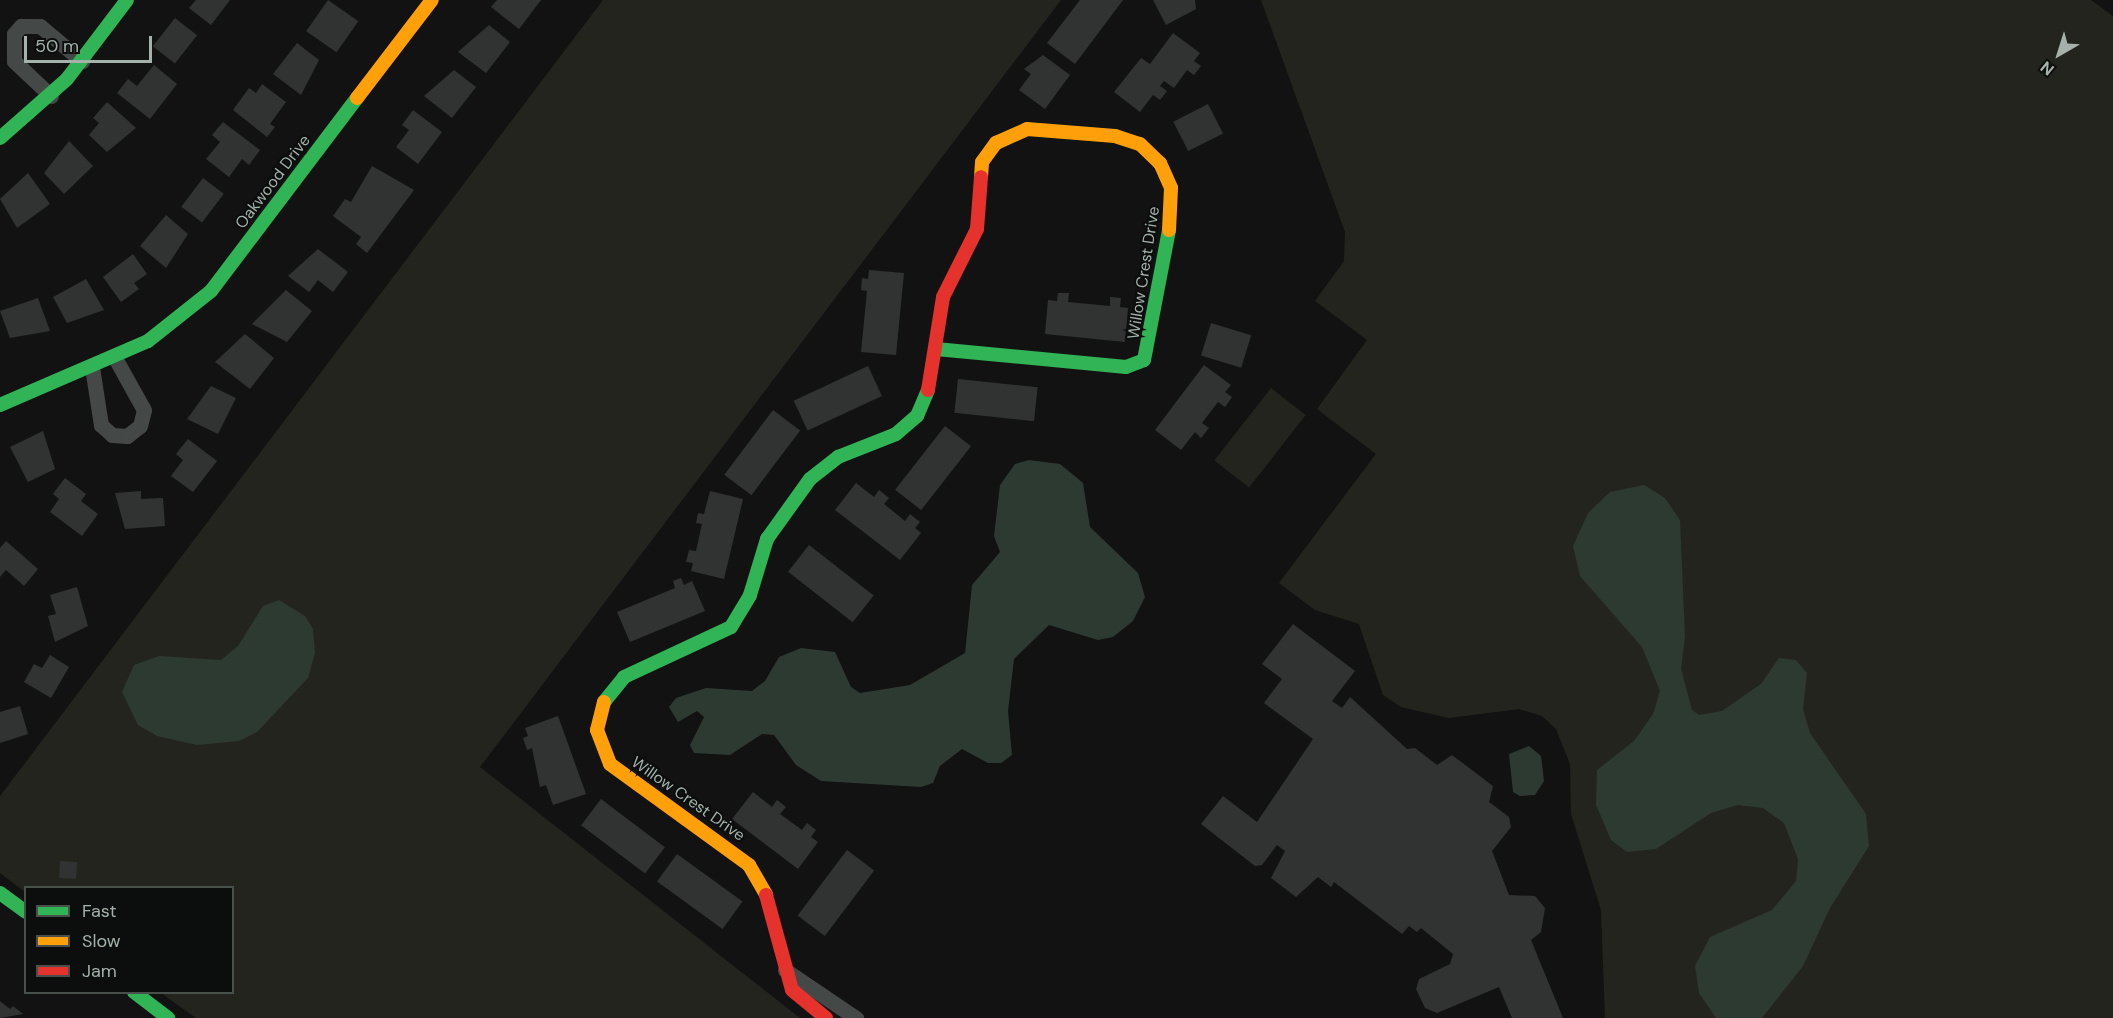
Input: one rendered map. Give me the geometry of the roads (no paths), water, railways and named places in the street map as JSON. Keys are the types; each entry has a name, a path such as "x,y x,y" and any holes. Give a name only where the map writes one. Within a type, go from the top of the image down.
{"street":[{"path":"0,138 51,96 82,61 128,0"},
{"name":"Oakwood Drive","path":"0,405 115,358 156,335 211,291 432,0"},
{"path":"51,96 14,61 14,34 21,26 40,26 82,61"},
{"name":"Willow Crest Drive","path":"826,1018 792,990 764,889 749,865 623,777 603,754 598,718 605,696 624,677 731,627 750,595 767,539 798,494 838,457 908,426 928,393 944,297 977,229 982,162 996,143 1026,129 1115,136 1140,144 1160,163 1171,188 1173,214 1151,345 1144,360 1126,367 936,349"},
{"path":"92,367 100,425 112,435 127,436 140,426 144,410 115,358"},
{"path":"0,893 24,911"},
{"path":"785,970 856,1018"},
{"path":"135,994 168,1018"}]}
